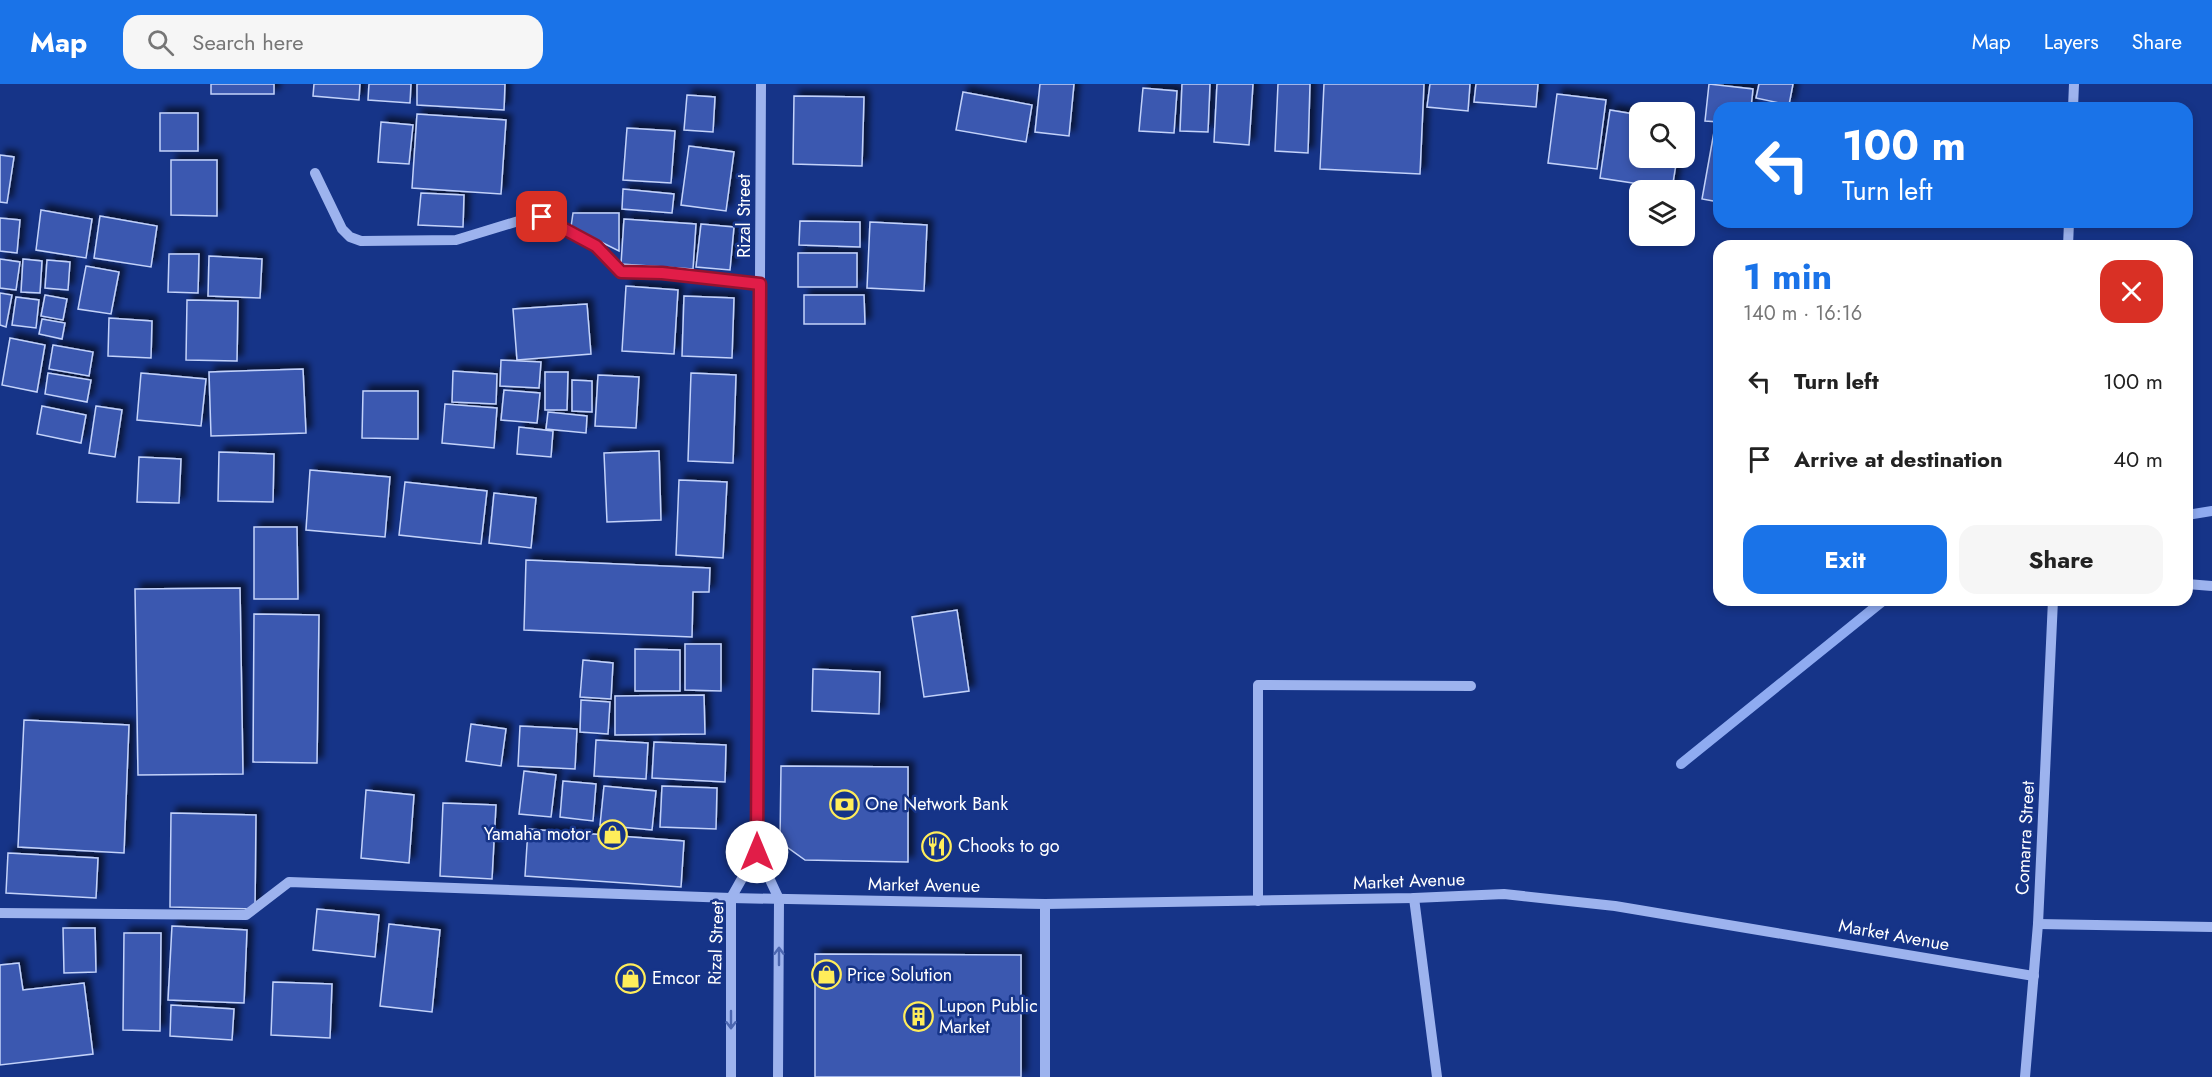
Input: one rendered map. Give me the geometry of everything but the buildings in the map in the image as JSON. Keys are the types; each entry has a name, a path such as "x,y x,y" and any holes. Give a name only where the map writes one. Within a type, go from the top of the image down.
{"street":[{"name":"Rizal Street","path":"761,84 757,852 779,899 778,1077"},
{"path":"2073,102 2074,84"},
{"path":"315,173 342,229 350,237 361,241 456,240 525,219 542,217 596,246 621,272 662,273 760,284"},
{"path":"2193,584 2212,586"},
{"name":"Comarra Street","path":"2025,1077 2038,924 2053,606"},
{"path":"1258,901 1258,685 1471,686"},
{"name":"Rizal Street","path":"731,1077 731,898 757,852"},
{"name":"Market Avenue","path":"0,913 246,915 289,882 731,898 1045,904 1414,898 1504,894 1615,906 2034,976"},
{"path":"1414,898 1437,1077"},
{"path":"1045,904 1045,1077"},
{"path":"2038,924 2212,927"}],"waterway":[{"path":"2193,514 2212,511"},
{"path":"1681,764 1877,606"}],"place":[{"name":"One Network Bank","path":"844,804"},
{"name":"Yamaha motor","path":"612,834"},
{"name":"Chooks to go","path":"937,846"},
{"name":"Price Solution","path":"826,975"},
{"name":"Emcor","path":"631,978"},
{"name":"Lupon Public Market","path":"918,1016"}],"route":[{"path":"542,217 596,246 621,272 662,273 760,284 757,852"}]}
